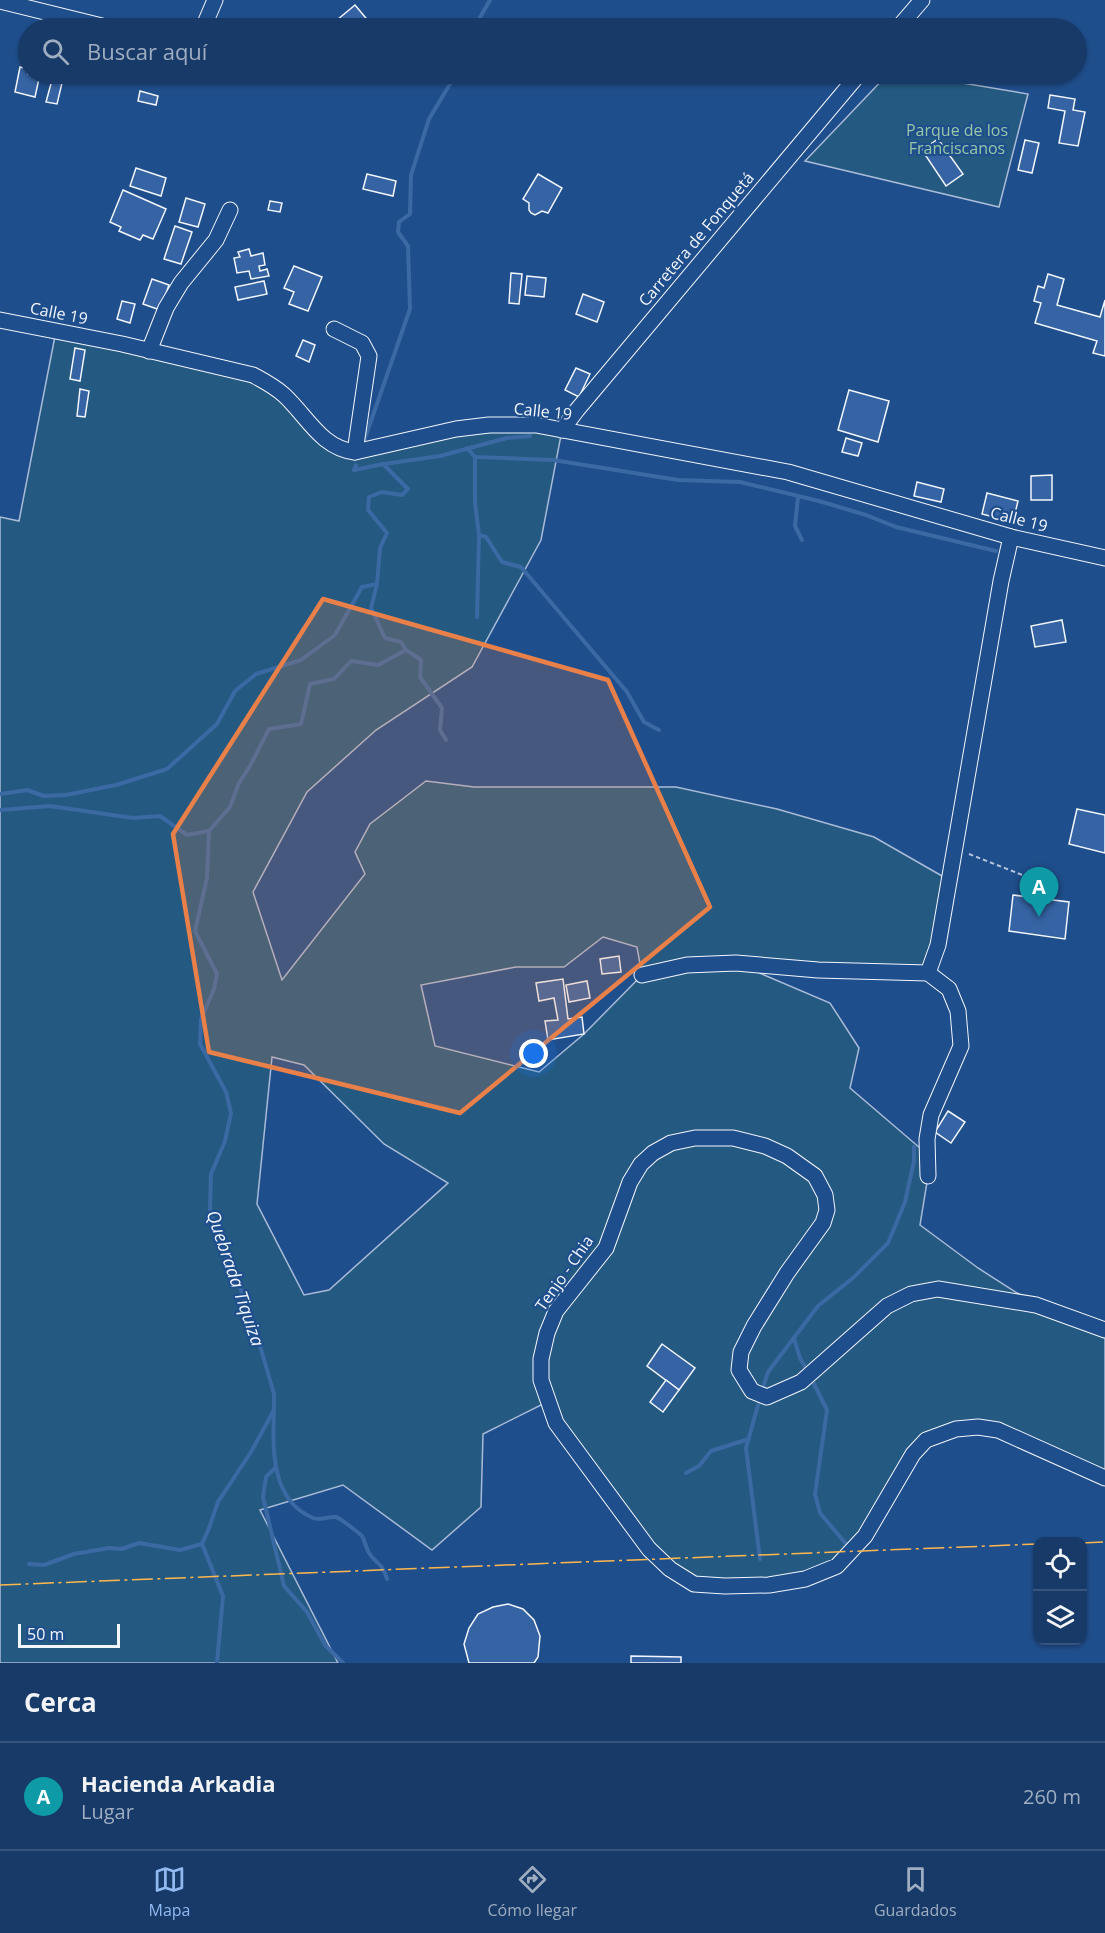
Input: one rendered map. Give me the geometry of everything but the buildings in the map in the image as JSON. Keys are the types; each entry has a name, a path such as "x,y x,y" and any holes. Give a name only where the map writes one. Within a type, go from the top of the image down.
{"street":[{"path":"207,18 215,0"},
{"path":"907,18 922,0"},
{"path":"0,2 68,18"},
{"name":"Carretera de Fonquetá","path":"562,430 851,84"},
{"path":"149,351 166,308 181,283 216,240 230,210"},
{"name":"Calle 19","path":"0,320 122,344 253,375 269,383 285,396 326,441 344,450 355,452 456,429 489,425 536,425 788,472 1011,537 1105,558"},
{"path":"334,329 362,343 369,356 355,438 355,452"},
{"path":"928,973 938,945 1001,581 1011,537"},
{"path":"642,975 687,965 736,963 818,970 928,973 949,989 958,1011 961,1046 931,1115 927,1139 928,1176"},
{"name":"Tenjo - Chia","path":"1105,1330 1036,1305 938,1289 911,1294 887,1306 801,1382 767,1397 752,1391 739,1371 741,1352 754,1326 787,1274 823,1223 827,1210 825,1195 814,1176 787,1156 765,1146 733,1138 695,1138 671,1143 653,1152 641,1164 630,1182 606,1248 556,1311 546,1333 541,1359 541,1380 556,1423 649,1549 670,1569 694,1584 769,1585 805,1579 837,1566 865,1536 913,1454 926,1440 956,1429 978,1427 998,1430 1105,1478"}],"path":[{"path":"955,849 1025,876"}],"highlighted area":[{"path":"323,599 608,680 710,907 460,1113 209,1052 173,834"}],"green space":[{"name":"Parque de los Franciscanos","path":"878,84 968,84 1028,94 999,207 805,161"},
{"path":"56,331 253,375 344,450 456,429 562,430 541,540 472,667 376,730 307,792 253,892 282,980 365,874 355,852 370,824 426,781 474,787 676,787 777,809 874,837 949,880 928,973 738,964 830,1003 859,1048 850,1088 927,1154 928,1176 920,1225 978,1268 1036,1305 1105,1330 1105,1478 998,1430 926,1440 837,1566 725,1586 670,1569 547,1402 483,1434 481,1507 432,1550 343,1485 260,1510 338,1663 0,1663 0,517 19,521","holes":["603,937 637,947 642,975 584,1034 539,1072 435,1046 421,985 516,967 564,967","272,1057 304,1065 384,1144 448,1183 329,1290 304,1295 257,1204"]}],"waterway":[{"name":"Quebrada Tiquiza","path":"480,18 490,0"},
{"name":"Quebrada Tiquiza","path":"364,441 410,309 408,246 398,232 399,222 410,214 411,175 429,119 450,84"},
{"path":"384,464 440,456 507,438 530,436"},
{"path":"467,448 475,457 475,503 479,535 486,537 502,562 521,567 627,692 644,722 659,730"},
{"path":"475,457 553,460 678,480 740,482 819,501 896,527 996,551"},
{"name":"Quebrada Tiquiza","path":"217,1663 223,1596 202,1544 218,1502 251,1452 274,1410 274,1394 250,1311 216,1232 210,1210 211,1174 225,1141 231,1113 226,1092 200,1044 201,1019 214,989 217,974 195,931 207,878 209,831 230,807 239,783 269,729 301,724 310,684 334,679 351,661 378,665 406,650 401,642 385,638 371,608 377,584 380,548 387,533 368,510 369,497 382,492 402,495 408,489 383,464 354,470 356,465"},
{"path":"798,497 795,526 802,540"},
{"path":"477,617 479,535"},
{"path":"0,794 27,790 44,796 66,795 116,785 167,769 217,724 235,691 256,674 301,660 335,635 362,587 377,584"},
{"path":"406,650 421,660 420,677 442,708 440,730 446,740"},
{"path":"0,810 50,806 133,818 160,816 187,835 209,831"},
{"path":"762,1391 768,1372 818,1306 854,1277 888,1243 905,1202 914,1161 914,1147"},
{"path":"794,1338 800,1358 808,1372"},
{"path":"811,1378 827,1410 815,1494 820,1513 847,1545"},
{"path":"760,1398 746,1448 760,1559"},
{"path":"274,1413 273,1443 277,1473 289,1500 299,1510 313,1518 336,1517 362,1536 369,1553 383,1569 387,1579"},
{"path":"686,1473 699,1466 711,1451 749,1439"},
{"path":"276,1467 266,1477 263,1497 284,1586 307,1612 325,1645 343,1663"},
{"path":"29,1564 44,1565 74,1554 109,1548 122,1549 139,1543 180,1550 202,1544"}],"power":[{"path":"1087,1543 1105,1542"},
{"path":"0,1585 1033,1544"}],"place":[{"name":"Hacienda Arkadia","path":"1039,917"}]}
